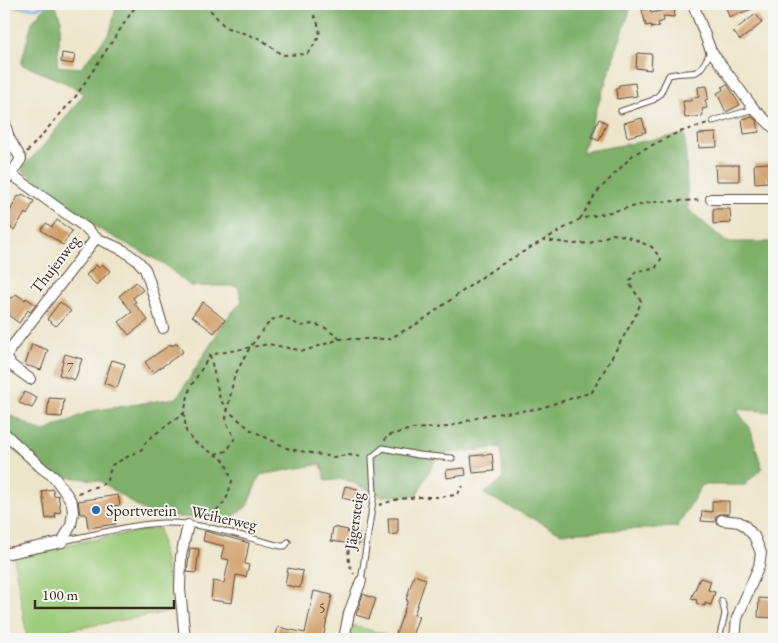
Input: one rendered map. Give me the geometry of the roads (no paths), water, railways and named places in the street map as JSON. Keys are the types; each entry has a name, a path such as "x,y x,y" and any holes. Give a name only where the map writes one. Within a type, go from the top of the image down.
{"street":[{"path":"693,4 711,51 754,109 774,128"},
{"path":"4,120 9,138 21,159 4,182"},
{"path":"11,174 86,228 96,238 123,250 138,261 145,269 150,280 163,328"},
{"path":"711,199 774,199"},
{"name":"Thujenweg","path":"30,379 10,365 7,358 10,349 96,238"},
{"path":"4,434 54,477 72,503 71,525 62,542"},
{"path":"722,520 734,521 744,525 754,536 761,554 760,562 738,618 735,639"},
{"path":"185,639 180,589 181,556 188,525"},
{"name":"Weiherweg","path":"4,554 62,542"},
{"name":"Jägersteig","path":"344,639 349,613 361,581"}],"lane":[{"path":"621,111 653,100 660,94 669,75 697,72 702,68 711,51"},
{"path":"713,121 754,109"},
{"name":"Jägersteig","path":"361,581 373,506 372,457 384,448 418,455 452,458"},
{"name":"Weiherweg","path":"62,542 139,526 164,524 202,526 280,546 285,546 288,542"},
{"path":"719,639 725,614 722,601"}],"waterway":[{"path":"4,6 36,8 52,4"}],"place":[{"name":"Sportverein","path":"96,510"}]}
